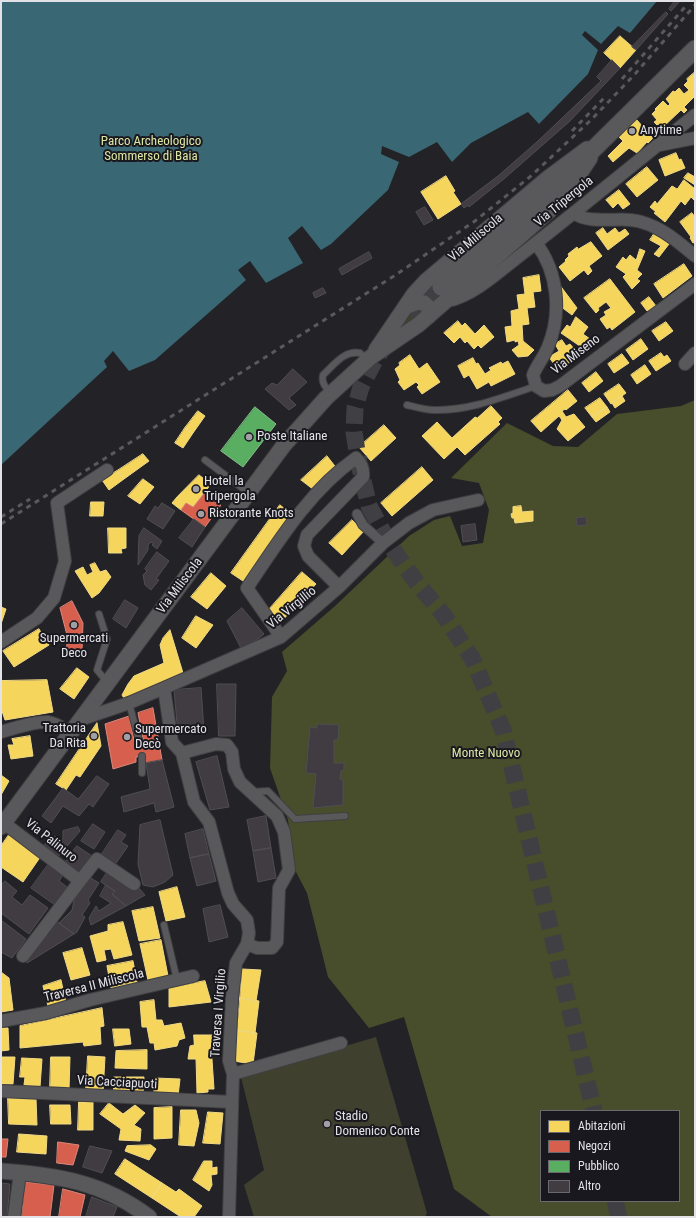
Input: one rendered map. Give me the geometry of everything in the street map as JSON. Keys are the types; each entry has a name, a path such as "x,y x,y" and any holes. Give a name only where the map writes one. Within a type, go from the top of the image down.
{"main road":[{"name":"Via Miliscola","path":"437,290 537,204 695,49"}],"street":[{"name":"Via Tripergola","path":"437,290 461,297 483,284 574,213 695,115"},
{"path":"657,145 695,138"},
{"path":"574,213 577,216 586,218 632,220 648,224 660,229 695,256"},
{"name":"Via Miseno","path":"536,243 544,254 556,294 556,311 548,347 533,375 536,386 544,391 552,390 560,386 695,284"},
{"name":"Via Miliscola","path":"370,358 404,307 437,290"},
{"name":"Via Miliscola","path":"3,825 284,445 332,393 370,358 412,330 429,316 437,290"},
{"path":"404,307 418,302 424,303 429,308 429,316"},
{"path":"684,364 695,353"},
{"path":"281,637 247,588 272,550 308,503 343,467 356,458 361,462 364,470 363,477 307,535 304,546 308,556 339,587"},
{"path":"1,642 37,618 54,598 65,561 58,503 107,470"},
{"name":"Via Virgillio","path":"82,719 129,703 281,637 339,587 384,543 409,523 433,510 478,500"},
{"path":"357,514 363,525 384,543"},
{"name":"Traversa I Virgilio","path":"164,688 172,742 182,753 194,802 209,822 228,893 233,904 247,920 250,932 247,944 236,963 232,998 229,1061 233,1074 230,1217"},
{"path":"1,732 23,726 48,722 71,733"},
{"path":"182,753 216,744 227,745 232,752 234,769 240,782 277,816 284,832 289,870 279,888 277,942 272,948 257,948 247,944"},
{"name":"Via Palinuro","path":"3,825 80,881"},
{"name":"Via Palinuro","path":"23,956 97,859 134,884"},
{"name":"Traversa II Miliscola","path":"1,1021 46,1012 193,976"},
{"path":"233,1074 341,1043"},
{"name":"Via Cacciapuoti","path":"1,1091 232,1102"},
{"path":"1,1171 66,1178 96,1187 119,1198 149,1217"},
{"path":"14,1217 20,1172"}],"lane":[{"path":"407,406 433,410 468,407 490,402 536,386"},
{"path":"205,460 249,493"},
{"path":"99,614 107,639 97,670 108,683"},
{"path":"129,703 140,744"},
{"path":"142,756 142,773"},
{"path":"250,792 268,791 295,819 345,816"},
{"path":"164,924 177,980"}],"green space":[{"path":"418,306 425,312 400,329 398,326 407,313"},
{"name":"Monte Nuovo","path":"695,400 695,1217 492,1217 454,1189 404,1017 369,1028 328,977 307,893 294,868 288,820 270,768 272,697 287,671 282,652 335,606 409,536 434,520 450,516 462,546 483,543 489,510 479,483 451,478 507,423 553,446 578,447 617,414 681,406"},
{"name":"Stadio Domenico Conte","path":"376,1037 427,1213 425,1217 254,1217 244,1185 264,1170 241,1077"}],"water":[{"name":"Parco Archeologico Sommerso di Baia","path":"1,1 657,1 630,33 618,26 601,44 585,31 582,35 598,50 588,74 539,124 528,112 471,143 452,162 437,142 409,157 382,146 381,154 399,162 388,190 331,244 321,250 302,226 288,238 303,263 266,283 250,261 238,270 246,280 155,360 129,371 113,351 104,361 107,367 1,465"}],"building: Abitazioni":[{"path":"620,36 636,50 620,68 604,53"},
{"path":"695,72 695,98 694,97 684,107 687,110 684,113 681,110 661,129 654,122 657,120 652,114 663,101 668,106 670,104 666,99 673,91 675,92 679,88 684,94 689,90 684,85 688,81 687,79"},
{"path":"636,119 653,138 637,153 629,148 613,162 608,156 623,141 618,136"},
{"path":"676,153 679,160 681,159 685,168 665,176 659,160"},
{"path":"647,167 658,180 637,197 626,184"},
{"path":"688,173 695,177 695,185 684,178"},
{"path":"446,176 455,191 453,192 461,204 438,219 421,192"},
{"path":"684,180 695,189 695,199 694,200 691,197 685,205 681,201 665,222 654,213 656,212 650,207 655,201 657,204 672,186 677,189"},
{"path":"619,190 630,204 623,209 618,203 613,208 606,200"},
{"path":"692,213 695,217 695,242 693,243 690,238 691,237 680,222"},
{"path":"603,228 607,234 615,228 619,233 625,229 629,234 608,250 596,233"},
{"path":"654,234 669,244 659,257 654,254 661,246 650,240"},
{"path":"591,242 602,256 589,266 592,271 588,275 584,270 570,281 559,267 566,261 565,260 569,256 568,254 577,247 578,249"},
{"path":"640,249 645,251 637,270 642,274 637,279 640,281 632,289 623,277 626,274 616,267 623,257 626,260 630,255 636,260"},
{"path":"684,264 692,276 663,298 654,284"},
{"path":"539,275 541,291 533,292 535,307 527,308 529,324 522,325 523,341 534,350 528,356 518,357 512,350 519,345 518,341 515,342 515,340 507,342 505,327 512,326 511,311 519,309 517,295 525,294 523,278"},
{"path":"610,279 635,312 612,330 610,327 607,329 600,319 606,315 604,312 611,308 606,302 598,308 599,310 596,313 584,298"},
{"path":"556,280 577,308 572,315 560,306"},
{"path":"649,297 656,306 647,311 641,303"},
{"path":"576,317 588,327 583,334 590,339 588,342 591,344 587,351 561,333 567,325 570,327"},
{"path":"458,321 462,326 465,323 475,334 484,325 494,337 481,348 478,345 474,349 467,341 465,343 460,337 454,343 444,333"},
{"path":"666,322 673,331 659,341 652,331"},
{"path":"641,339 648,349 633,360 626,350"},
{"path":"562,340 566,346 570,344 580,356 558,370 549,357 559,351 555,344"},
{"path":"661,353 664,357 667,355 671,361 656,371 649,361"},
{"path":"622,354 629,363 614,373 608,364"},
{"path":"410,355 419,369 427,363 440,382 422,394 417,387 419,385 416,382 404,390 398,382 400,380 395,369 400,365 399,363"},
{"path":"473,358 485,374 491,370 489,368 501,362 502,364 508,361 515,374 491,386 489,382 477,389 469,375 464,378 458,366"},
{"path":"645,365 651,374 637,384 631,375"},
{"path":"596,372 603,381 589,392 582,383"},
{"path":"619,384 626,393 611,404 604,394"},
{"path":"568,390 577,401 566,410 565,409 562,411 566,417 574,414 585,427 568,441 557,429 562,420 559,416 541,432 531,421"},
{"path":"622,396 625,401 615,408 612,403"},
{"path":"600,398 607,407 592,417 585,408"},
{"path":"491,406 502,418 498,422 500,424 465,455 457,447 444,459 422,436 437,422 452,438 475,417 477,418"},
{"path":"607,407 610,412 596,422 592,417"},
{"path":"198,411 205,416 193,433 185,428"},
{"path":"384,425 396,438 371,461 359,447"},
{"path":"185,428 193,433 183,448 175,443"},
{"path":"143,454 149,461 124,479 117,471"},
{"path":"327,456 338,470 314,490 301,480"},
{"path":"422,467 433,480 392,516 381,503"},
{"path":"117,471 124,479 109,490 102,480"},
{"name":"Hotel la Tripergola","path":"199,475 211,484 193,507 186,503 181,510 172,503"},
{"path":"143,479 154,487 140,504 128,496"},
{"path":"91,502 104,502 103,516 90,516"},
{"path":"280,505 295,517 246,583 231,573"},
{"path":"521,506 522,512 533,511 533,521 515,523 511,514 513,513 513,507"},
{"path":"352,520 364,531 342,555 329,543"},
{"path":"108,528 126,528 126,548 121,549 122,553 109,553"},
{"path":"95,563 100,572 106,570 111,577 99,593 92,598 75,571 83,567 87,575 93,572 90,565"},
{"path":"302,572 316,584 279,624 266,613"},
{"path":"211,573 226,586 207,609 191,597"},
{"path":"1,607 6,609 1,624"},
{"path":"196,616 213,625 196,648 182,638"},
{"path":"39,629 49,645 14,667 3,651"},
{"path":"170,630 183,673 125,700 122,695 134,676 164,663 160,645 163,638"},
{"path":"77,668 89,677 74,699 60,689"},
{"path":"47,680 53,712 5,720 1,708 1,681"},
{"path":"97,723 101,746 80,777 76,775 66,790 56,784"},
{"path":"30,736 33,756 11,759 8,745 14,745 12,739"},
{"path":"1,775 9,781 1,795"},
{"path":"11,832 41,856 23,882 1,867 1,846"},
{"path":"177,887 185,917 166,921 159,892"},
{"path":"153,907 160,938 139,941 132,911"},
{"path":"123,922 132,955 114,959 111,949 104,950 106,960 97,962 90,936 108,931 108,925"},
{"path":"161,940 168,976 148,980 140,944"},
{"path":"82,948 90,975 71,980 63,953"},
{"path":"133,961 137,982 111,988 107,966"},
{"path":"242,969 261,970 256,1001 240,998"},
{"path":"1,972 9,978 13,1010 1,1012"},
{"path":"61,980 66,1003 48,1006 43,986"},
{"path":"205,981 211,1002 169,1007 169,988"},
{"path":"240,998 259,1001 255,1033 237,1030"},
{"path":"154,1000 156,1020 162,1020 164,1026 181,1023 185,1038 179,1040 177,1046 155,1050 154,1043 150,1043 147,1027 142,1027 140,1002"},
{"path":"102,1008 104,1026 100,1027 101,1044 84,1046 83,1042 20,1048 20,1026"},
{"path":"1,1028 8,1028 9,1050 1,1051"},
{"path":"113,1029 129,1029 131,1044 115,1046"},
{"path":"237,1030 257,1033 253,1064 233,1061"},
{"path":"194,1035 214,1035 215,1044 211,1045 214,1089 208,1089 208,1092 197,1093 196,1059 188,1059 190,1046 194,1045"},
{"path":"147,1050 147,1069 115,1068 116,1051"},
{"path":"88,1056 105,1057 103,1092 86,1090"},
{"path":"1,1057 15,1057 13,1084 1,1084"},
{"path":"51,1057 70,1057 69,1090 50,1089"},
{"path":"22,1058 42,1059 40,1087 24,1085 25,1077 20,1077"},
{"path":"114,1077 144,1077 143,1094 114,1093"},
{"path":"155,1078 180,1079 178,1096 154,1095"},
{"path":"8,1098 36,1099 37,1125 9,1124"},
{"path":"79,1102 93,1102 93,1130 78,1130"},
{"path":"109,1103 123,1114 135,1105 145,1113 134,1125 141,1129 140,1141 119,1140 121,1129 100,1114"},
{"path":"50,1105 70,1105 71,1124 51,1124"},
{"path":"172,1107 172,1138 154,1139 154,1108"},
{"path":"181,1110 196,1110 199,1123 194,1146 179,1145"},
{"path":"208,1112 223,1113 220,1144 203,1143"},
{"path":"19,1134 47,1136 46,1154 17,1152"},
{"path":"151,1145 156,1149 149,1160 125,1151 127,1146"},
{"path":"125,1159 162,1183 152,1198 115,1174"},
{"path":"204,1161 212,1161 212,1168 217,1167 217,1174 211,1175 212,1185 209,1191 193,1180"},
{"path":"162,1183 176,1192 179,1189 202,1206 194,1217 181,1217 152,1198"}],"building: Negozi":[{"name":"Ristorante Knots","path":"204,494 221,505 205,527 181,510 186,503 193,507"},
{"name":"Supermercati Deco","path":"72,601 83,623 82,650 66,649 68,639 60,608"},
{"path":"153,708 162,760 146,763 145,756 136,757 136,762 113,769 105,724 129,716 135,745 144,744 138,713"},
{"path":"1,1139 8,1139 6,1157 1,1157"},
{"path":"58,1142 79,1145 73,1165 57,1163"},
{"path":"25,1182 54,1185 50,1217 22,1217"},
{"path":"63,1189 85,1195 80,1217 59,1217"}],"building: Pubblico":[{"name":"Poste Italiane","path":"255,407 276,424 243,467 221,451"}],"building: Altro":[{"path":"675,1 680,1 671,11 669,9"},
{"path":"666,12 668,14 636,50 632,47"},
{"path":"612,60 620,68 570,121 505,178 469,207 468,205 464,208 461,204 498,176 538,141 601,81 597,77"},
{"path":"425,207 433,220 424,225 416,212"},
{"path":"369,252 372,258 342,275 339,269"},
{"path":"323,288 326,293 315,298 313,293"},
{"path":"293,369 307,382 289,398 296,405 289,410 265,389 272,383 277,385"},
{"path":"162,503 175,511 163,529 147,519 155,506 158,508"},
{"path":"586,517 587,525 577,526 576,518"},
{"path":"194,519 205,527 192,547 179,538"},
{"path":"475,524 477,540 463,542 461,526"},
{"path":"144,528 162,541 157,549 151,542 148,545 148,550 138,565 139,536"},
{"path":"157,552 169,561 156,579 159,580 151,590 145,585 143,575 147,571 145,569"},
{"path":"125,600 138,608 126,628 113,619"},
{"path":"242,608 264,634 255,641 241,648 227,621"},
{"path":"217,684 236,684 235,736 219,736"},
{"path":"201,688 204,731 178,734 174,690"},
{"path":"318,724 339,725 338,740 334,740 334,763 344,763 344,770 341,771 340,779 343,780 343,805 313,808 316,774 306,773 310,727 316,728"},
{"path":"217,756 229,807 210,810 196,762"},
{"path":"162,760 174,807 156,812 154,803 124,812 121,797 150,789 146,763"},
{"path":"97,776 109,784 93,807 89,804 79,816 63,806 51,823 42,816 63,788 78,799"},
{"path":"266,816 271,848 253,851 247,820"},
{"path":"160,820 173,875 165,882 153,887 143,885 138,864 140,825"},
{"path":"93,824 105,832 94,849 81,841"},
{"path":"78,827 80,831 56,859 42,848 49,839 55,836 60,840 63,839 63,831"},
{"path":"203,829 209,854 190,858 185,834"},
{"path":"118,830 126,835 121,842 128,846 114,866 100,857"},
{"path":"77,846 92,856 78,875 63,865"},
{"path":"271,848 276,878 258,882 253,851"},
{"path":"209,854 216,881 197,886 190,858"},
{"path":"48,865 63,875 59,881 67,887 55,905 31,888"},
{"path":"108,871 137,886 145,895 126,906 112,894 115,891 101,882"},
{"path":"89,877 99,883 88,900 90,903 82,915 85,917 77,932 74,934 59,923 72,910 76,892"},
{"path":"5,881 17,891 12,897 22,905 30,895 48,908 29,934 1,913 1,886"},
{"path":"106,885 115,891 112,894 126,906 91,925 89,918 96,906 99,911 111,903 100,896"},
{"path":"220,905 228,937 209,942 203,909"},
{"path":"53,919 74,934 27,963 26,958"},
{"path":"1,920 26,939 12,958 1,952"},
{"path":"90,1146 112,1151 102,1173 83,1167"},
{"path":"1,1183 10,1184 7,1217 1,1216"},
{"path":"92,1197 117,1207 113,1217 86,1217"}],"tunnel":[{"path":"441,287 411,314 391,337 375,360 361,387 355,408 354,432 359,464 369,506 390,545 417,583 443,614 472,658 503,730 594,1110"},
{"path":"615,1202 619,1217"}],"railway":[{"path":"1,524 394,276 475,221 531,176 592,119 635,74 695,5"},
{"path":"622,79 685,7"},
{"path":"572,131 604,98"},
{"path":"1,517 30,499"}],"place":[{"name":"Anytime","path":"632,131"},
{"name":"Poste Italiane","path":"249,437"},
{"name":"Hotel la Tripergola","path":"196,489"},
{"name":"Ristorante Knots","path":"201,514"},
{"name":"Supermercati Deco","path":"74,625"},
{"name":"Trattoria Da Rita","path":"94,736"},
{"name":"Supermercato Decò","path":"127,737"},
{"name":"Stadio Domenico Conte","path":"327,1124"}]}
